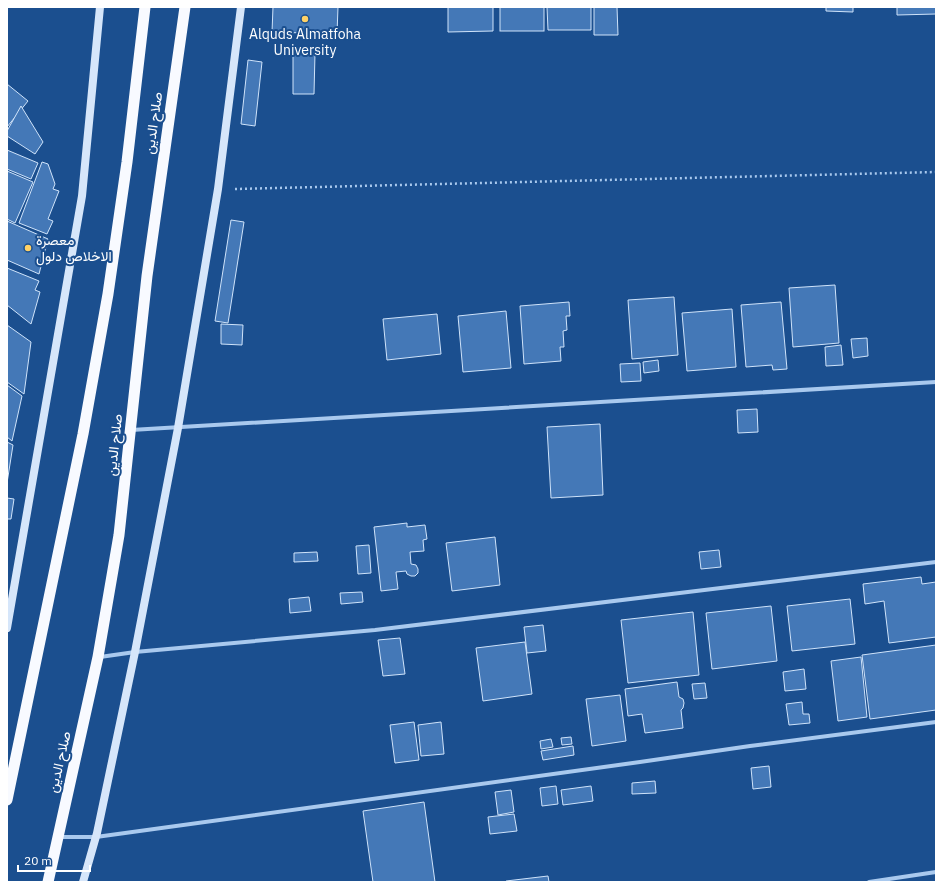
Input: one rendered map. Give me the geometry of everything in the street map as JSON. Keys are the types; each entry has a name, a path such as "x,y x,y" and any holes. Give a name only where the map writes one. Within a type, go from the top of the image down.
{"highway":[{"name":"صلاح الدين","path":"7,800 83,434 108,294 127,162 145,7"},
{"name":"صلاح الدين","path":"48,882 98,657 120,535 147,276 185,7"}],"main road":[{"path":"7,628 82,196 100,7"},
{"path":"83,882 96,837 135,652 178,428 218,189 241,7"}],"street":[{"path":"131,430 936,382"},
{"path":"98,657 135,652 375,630 936,562"},
{"path":"58,837 96,837 750,746 936,722"},
{"path":"870,882 936,872"}],"path":[{"path":"218,189 936,172"}],"building":[{"name":"Alquds Almatfoha University","path":"273,7 338,7 337,34 272,32"},
{"path":"448,7 493,7 493,31 448,32"},
{"path":"500,7 544,7 544,31 500,31"},
{"path":"547,7 591,7 591,30 548,30"},
{"path":"594,7 617,7 618,35 594,35"},
{"path":"826,7 853,7 853,12 826,11"},
{"path":"897,7 936,7 936,14 897,15"},
{"path":"293,52 315,53 314,94 293,94"},
{"path":"248,60 262,62 255,126 241,124"},
{"path":"7,84 28,101 7,127"},
{"path":"21,106 43,142 35,154 7,136 7,131"},
{"path":"7,150 38,163 31,179 7,169"},
{"path":"42,162 48,164 55,184 53,189 59,191 48,219 53,221 47,234 19,223"},
{"path":"7,171 33,182 15,223 7,219"},
{"path":"231,220 244,222 228,323 215,321"},
{"path":"7,221 48,239 39,274 7,260"},
{"path":"7,268 39,281 35,290 40,292 31,324 7,305"},
{"path":"835,285 839,343 793,347 789,288"},
{"path":"674,297 678,355 632,359 628,300"},
{"path":"569,302 570,316 566,316 567,330 563,331 564,347 560,347 561,361 524,364 520,306"},
{"path":"781,302 787,369 773,370 772,365 746,367 741,305"},
{"path":"732,309 736,367 687,371 682,313"},
{"path":"506,311 511,368 463,372 458,316"},
{"path":"437,314 441,354 387,360 383,319"},
{"path":"221,324 243,325 242,345 221,344"},
{"path":"7,325 31,342 24,394 7,382"},
{"path":"867,338 868,356 853,358 851,339"},
{"path":"841,345 843,365 826,366 825,347"},
{"path":"658,360 659,371 644,373 643,362"},
{"path":"640,363 641,381 621,382 620,364"},
{"path":"7,385 22,396 12,441 7,437"},
{"path":"757,409 758,432 738,433 737,410"},
{"path":"600,424 603,495 551,498 547,427"},
{"path":"7,442 13,445 7,483"},
{"path":"7,498 14,499 11,519 7,519"},
{"path":"407,523 407,527 425,525 427,539 423,540 424,551 410,552 411,564 416,565 418,573 415,576 411,576 407,574 406,571 396,572 398,589 381,591 374,527"},
{"path":"495,537 500,585 452,591 446,543"},
{"path":"369,545 371,573 358,574 356,546"},
{"path":"719,550 721,567 701,569 699,552"},
{"path":"317,552 318,561 294,562 294,553"},
{"path":"921,577 922,584 936,582 936,637 889,643 884,601 865,604 863,584"},
{"path":"362,592 363,602 341,604 340,593"},
{"path":"309,597 311,611 290,613 289,599"},
{"path":"850,599 855,644 792,651 787,606"},
{"path":"771,606 777,661 712,669 706,613"},
{"path":"693,612 699,675 628,683 621,620"},
{"path":"543,625 546,651 527,653 524,627"},
{"path":"400,638 405,674 383,676 378,640"},
{"path":"525,642 532,694 483,701 476,648"},
{"path":"936,645 936,710 870,719 862,655"},
{"path":"861,657 867,717 838,721 831,661"},
{"path":"804,669 806,689 785,691 783,672"},
{"path":"677,682 679,697 683,699 684,703 681,710 683,728 645,733 642,714 628,716 625,689"},
{"path":"705,683 707,698 694,699 692,684"},
{"path":"620,695 626,741 592,746 586,699"},
{"path":"802,702 803,714 809,714 810,723 789,725 786,704"},
{"path":"414,722 419,760 395,763 390,725"},
{"path":"441,722 444,754 421,756 418,725"},
{"path":"571,737 572,744 562,745 561,738"},
{"path":"551,739 553,747 541,749 540,741"},
{"path":"573,746 574,755 543,760 541,751"},
{"path":"769,766 771,787 753,789 751,768"},
{"path":"655,781 656,793 632,794 632,783"},
{"path":"556,786 558,804 542,806 540,788"},
{"path":"591,786 593,801 563,805 561,790"},
{"path":"511,790 514,812 498,815 495,792"},
{"path":"424,802 435,882 373,882 363,811"},
{"path":"514,814 517,831 490,834 488,817"},
{"path":"548,876 549,882 506,882 506,881"}],"place":[{"name":"Alquds Almatfoha University","path":"305,19"},
{"name":"معصرة الاخلاص دلول","path":"28,248"}]}
